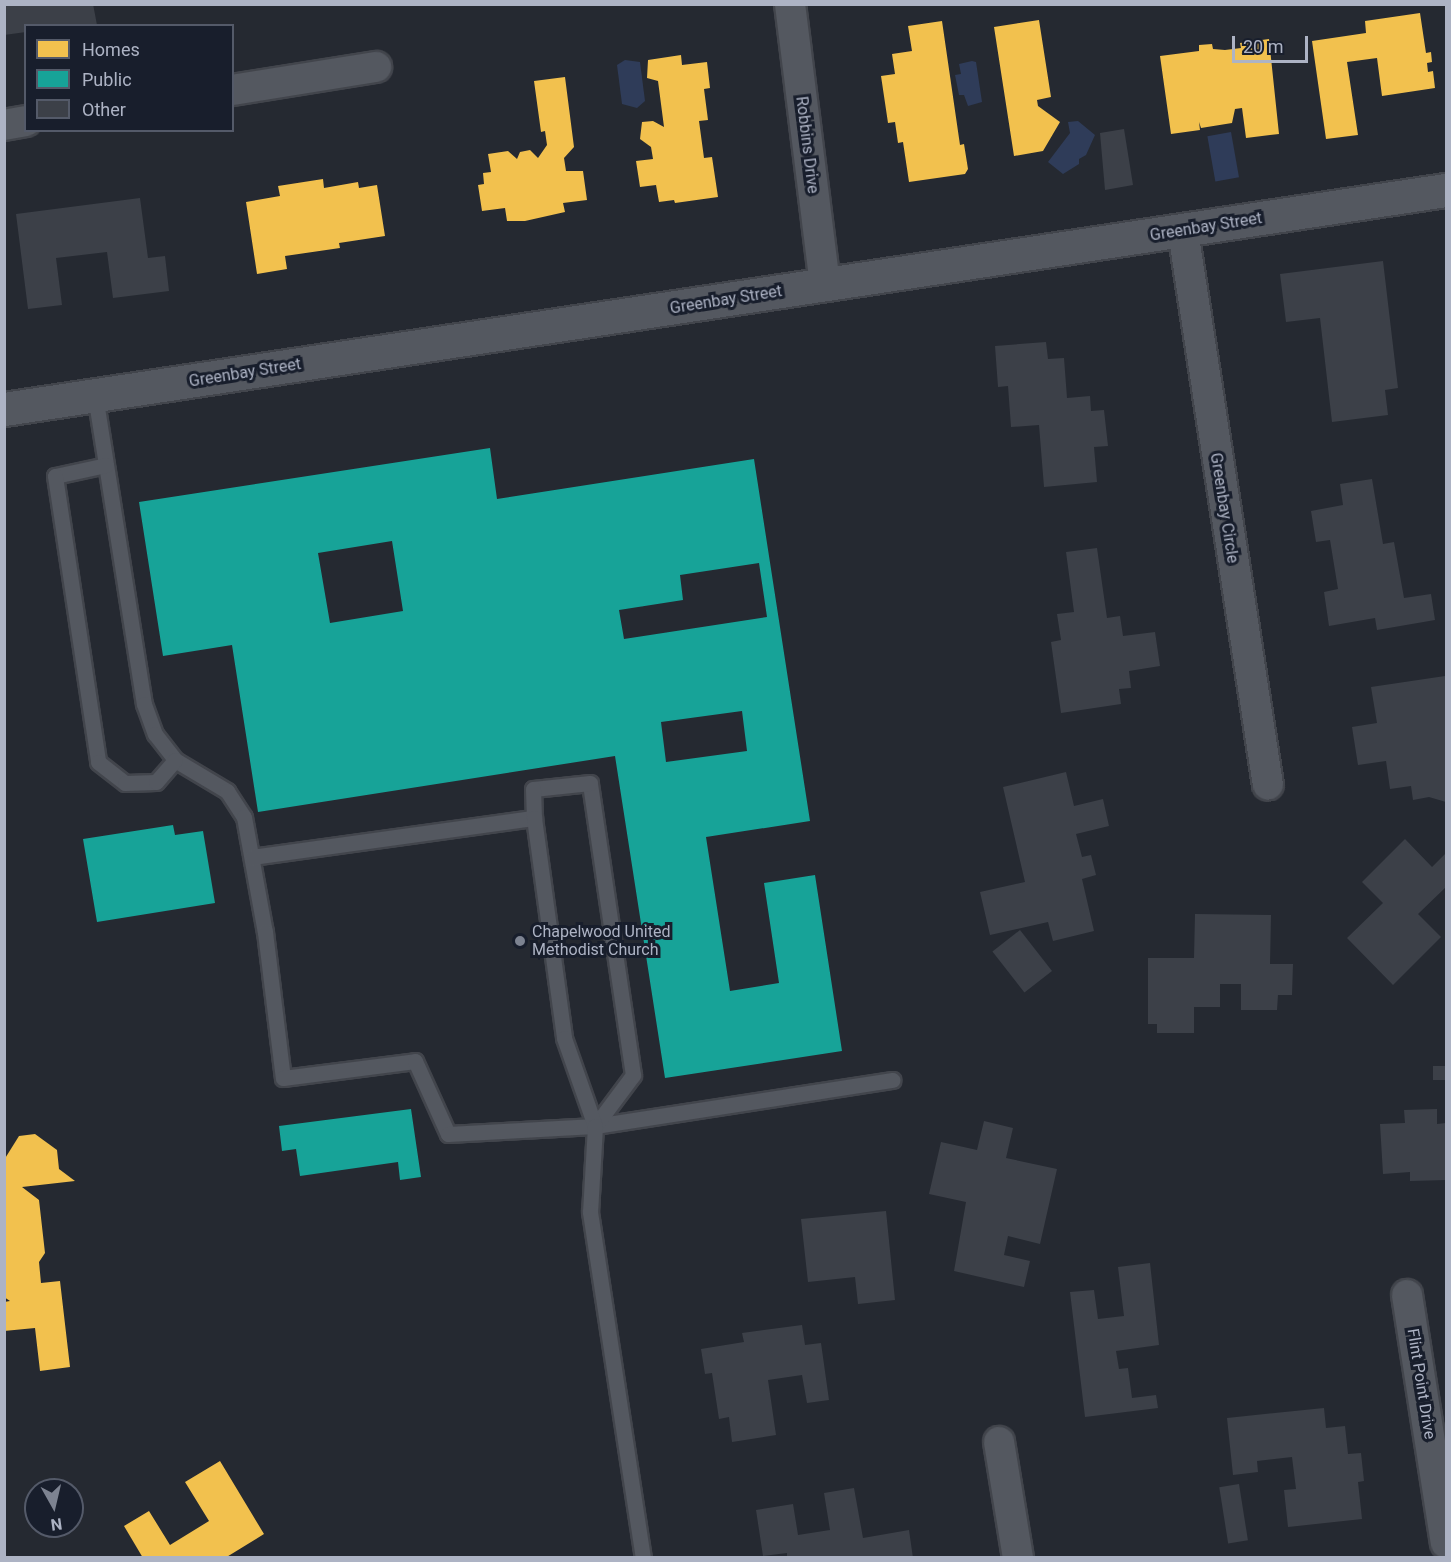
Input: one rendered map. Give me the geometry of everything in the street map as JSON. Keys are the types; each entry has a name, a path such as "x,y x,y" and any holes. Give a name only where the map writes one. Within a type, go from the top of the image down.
{"street":[{"name":"Robbins Drive","path":"790,4 825,285"},
{"path":"234,90 376,67"},
{"path":"4,125 24,122"},
{"name":"Greenbay Street","path":"4,409 1446,190"},
{"name":"Greenbay Circle","path":"1183,231 1268,784"},
{"name":"Flint Point Drive","path":"1407,1295 1446,1543"},
{"path":"999,1442 1018,1557"}],"lane":[{"path":"95,395 144,704 155,734 175,760 227,790 244,817 252,857 284,1078 416,1060 448,1134 595,1126 892,1080"},
{"path":"106,465 55,476 98,762 125,783 156,782 175,760"},
{"path":"595,1126 633,1075 590,783 533,789 534,818 564,1038 595,1126 590,1212 643,1557"},
{"path":"252,857 534,818"}],"water":[{"path":"625,60 640,62 645,101 637,108 622,104 617,65"},
{"path":"976,62 982,102 968,106 964,95 959,95 955,75 961,74 959,64"},
{"path":"1078,121 1095,135 1086,155 1079,159 1079,164 1063,174 1048,162 1070,133 1068,122"},
{"path":"1231,132 1239,177 1215,181 1207,136"}],"building: Homes":[{"path":"1420,13 1426,53 1431,52 1432,62 1427,63 1428,72 1433,71 1435,88 1382,96 1377,58 1347,62 1358,135 1326,139 1312,41 1366,33 1365,21"},
{"path":"1039,20 1051,97 1037,100 1038,106 1060,122 1043,151 1014,156 994,27"},
{"path":"942,21 960,145 964,144 968,169 965,174 909,182 903,142 898,143 895,122 888,123 881,76 895,74 892,54 912,51 908,26"},
{"path":"1269,39 1279,134 1246,138 1242,108 1235,109 1232,123 1201,128 1199,122 1200,130 1171,134 1160,56 1199,51 1199,45 1212,44 1213,49 1225,50 1241,48 1240,43"},
{"path":"681,55 682,65 707,62 710,88 704,89 708,120 699,121 704,158 712,157 718,197 675,203 674,200 659,202 656,185 640,187 636,161 653,159 651,147 640,139 642,122 653,121 664,127 658,81 647,78 648,60"},
{"path":"565,77 574,147 564,158 566,171 583,171 587,200 563,203 565,212 525,221 507,221 505,208 482,211 478,185 484,184 483,173 491,172 488,154 508,151 517,159 520,152 530,150 538,158 547,145 545,131 541,132 534,81"},
{"path":"323,179 324,188 358,182 359,188 377,185 385,236 339,243 340,248 285,256 287,269 257,274 246,202 280,196 278,186"},
{"path":"35,1134 57,1150 59,1169 75,1181 22,1187 39,1200 45,1253 39,1262 41,1283 60,1281 70,1367 40,1371 35,1328 4,1331 4,1302 10,1301 4,1297 4,1160 19,1136"},
{"path":"220,1461 264,1534 225,1558 143,1558 124,1526 149,1511 170,1545 209,1521 185,1482"}],"building: Public":[{"name":"Chapelwood United Methodist Church","path":"490,448 497,499 754,459 810,821 706,837 730,991 779,983 764,883 815,875 842,1051 665,1078 615,756 258,812 232,645 163,656 139,502","holes":["392,541 403,611 330,623 318,553","759,563 767,617 624,639 619,610 683,600 680,575","742,711 747,751 666,762 661,722"]},
{"path":"173,825 175,835 203,831 215,903 97,922 83,839"},
{"path":"411,1109 421,1177 400,1180 398,1162 300,1176 296,1149 282,1151 279,1126"}],"building: Other":[{"path":"4,4 93,4 97,24 24,24 24,32 4,35"},
{"path":"1124,129 1133,185 1105,190 1100,133"},
{"path":"140,198 148,258 165,256 169,291 113,298 107,252 56,258 62,305 28,309 16,214"},
{"path":"1383,261 1398,388 1385,390 1388,415 1332,422 1320,318 1286,322 1280,274"},
{"path":"1046,342 1048,359 1064,358 1067,398 1090,396 1091,411 1104,410 1108,446 1094,447 1097,482 1044,487 1039,425 1011,427 1008,386 998,387 995,346"},
{"path":"1372,479 1383,544 1394,542 1404,598 1431,594 1435,620 1377,630 1375,618 1329,626 1324,592 1338,589 1330,540 1316,542 1311,511 1343,505 1340,484"},
{"path":"1097,548 1107,618 1120,616 1123,636 1155,632 1160,666 1129,671 1131,688 1119,689 1121,704 1061,713 1051,642 1061,640 1057,614 1074,612 1066,552"},
{"path":"1445,676 1446,802 1429,797 1413,800 1411,786 1390,789 1386,761 1358,765 1352,727 1377,723 1371,687"},
{"path":"1066,772 1074,806 1103,799 1109,826 1076,834 1082,857 1091,855 1096,875 1082,879 1094,931 1053,941 1048,922 990,935 980,892 1025,882 1003,787"},
{"path":"1405,839 1432,867 1446,853 1446,887 1418,914 1441,937 1393,985 1347,938 1383,903 1362,882"},
{"path":"1195,914 1271,915 1270,964 1293,964 1292,995 1278,995 1277,1010 1241,1010 1241,984 1220,984 1220,1007 1194,1007 1194,1033 1157,1033 1157,1024 1148,1024 1148,958 1194,958"},
{"path":"1020,930 1052,971 1024,993 992,952"},
{"path":"1433,1066 1446,1066 1446,1080 1433,1080"},
{"path":"1437,1109 1437,1124 1446,1123 1446,1180 1410,1181 1410,1172 1383,1174 1380,1124 1405,1123 1404,1110"},
{"path":"984,1121 1013,1128 1006,1158 1057,1169 1040,1244 1008,1236 1004,1255 1030,1261 1024,1287 954,1271 966,1202 929,1194 941,1142 977,1150"},
{"path":"886,1211 895,1300 858,1304 855,1277 808,1282 801,1219"},
{"path":"1150,1263 1159,1345 1116,1351 1119,1369 1128,1368 1132,1398 1156,1395 1158,1408 1085,1417 1070,1292 1094,1290 1098,1319 1124,1316 1118,1267"},
{"path":"802,1325 805,1345 821,1343 829,1400 807,1403 802,1375 768,1380 776,1435 732,1442 729,1417 719,1419 712,1373 705,1374 701,1349 744,1342 742,1333"},
{"path":"1324,1408 1326,1428 1345,1426 1348,1454 1361,1453 1364,1481 1358,1482 1362,1519 1288,1527 1284,1490 1296,1489 1292,1457 1257,1461 1258,1472 1233,1475 1227,1418"},
{"path":"1239,1484 1248,1540 1228,1543 1219,1487"},
{"path":"854,1488 863,1538 909,1530 913,1558 787,1558 787,1553 763,1556 756,1510 793,1504 798,1535 830,1530 824,1493"}],"place":[{"name":"Chapelwood United Methodist Church","path":"520,941"}]}
